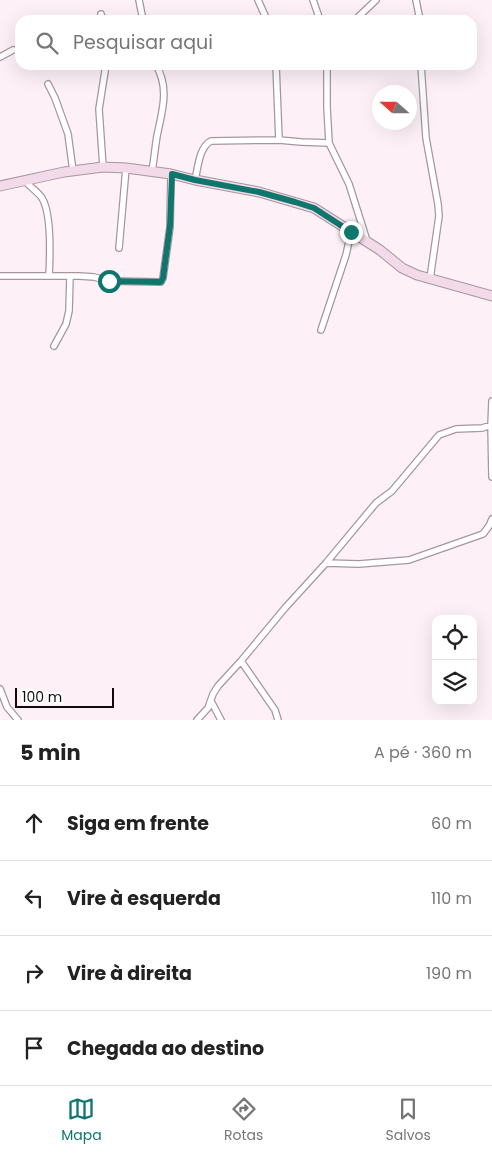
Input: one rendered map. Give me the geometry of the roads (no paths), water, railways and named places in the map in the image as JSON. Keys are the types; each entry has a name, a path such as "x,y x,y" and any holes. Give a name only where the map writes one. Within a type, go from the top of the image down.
{"street":[{"path":"139,0 142,15"},
{"path":"258,0 265,15"},
{"path":"313,0 318,15"},
{"path":"360,15 376,0"},
{"path":"416,0 419,15"},
{"path":"0,57 14,50"},
{"path":"103,167 99,109 105,70"},
{"path":"152,171 165,100 164,84 158,70"},
{"path":"276,70 279,140"},
{"path":"327,70 329,142 349,184 367,241"},
{"path":"421,70 426,138 438,204 430,280"},
{"path":"48,84 68,134 73,171"},
{"path":"195,180 203,149 211,141 279,140 329,142"},
{"path":"0,186 73,171 103,167 172,174 259,192 314,208 367,241 402,268 430,280 492,296"},
{"path":"119,248 126,168"},
{"path":"0,276 70,276 94,277 109,281 161,282 170,226 172,174"},
{"path":"25,182 42,199 47,218 50,251 49,276"},
{"path":"322,330 346,255 351,232"},
{"path":"54,346 66,324 69,312 70,276"},
{"path":"492,401 492,477"},
{"path":"197,720 208,708 218,686 241,662 376,503 392,491 439,435 444,431 482,428 491,425"},
{"path":"326,563 359,564 409,560 483,534 492,519"},
{"path":"241,662 275,710 278,720"},
{"path":"0,690 10,712 18,720"},
{"path":"211,701 221,720"}]}
